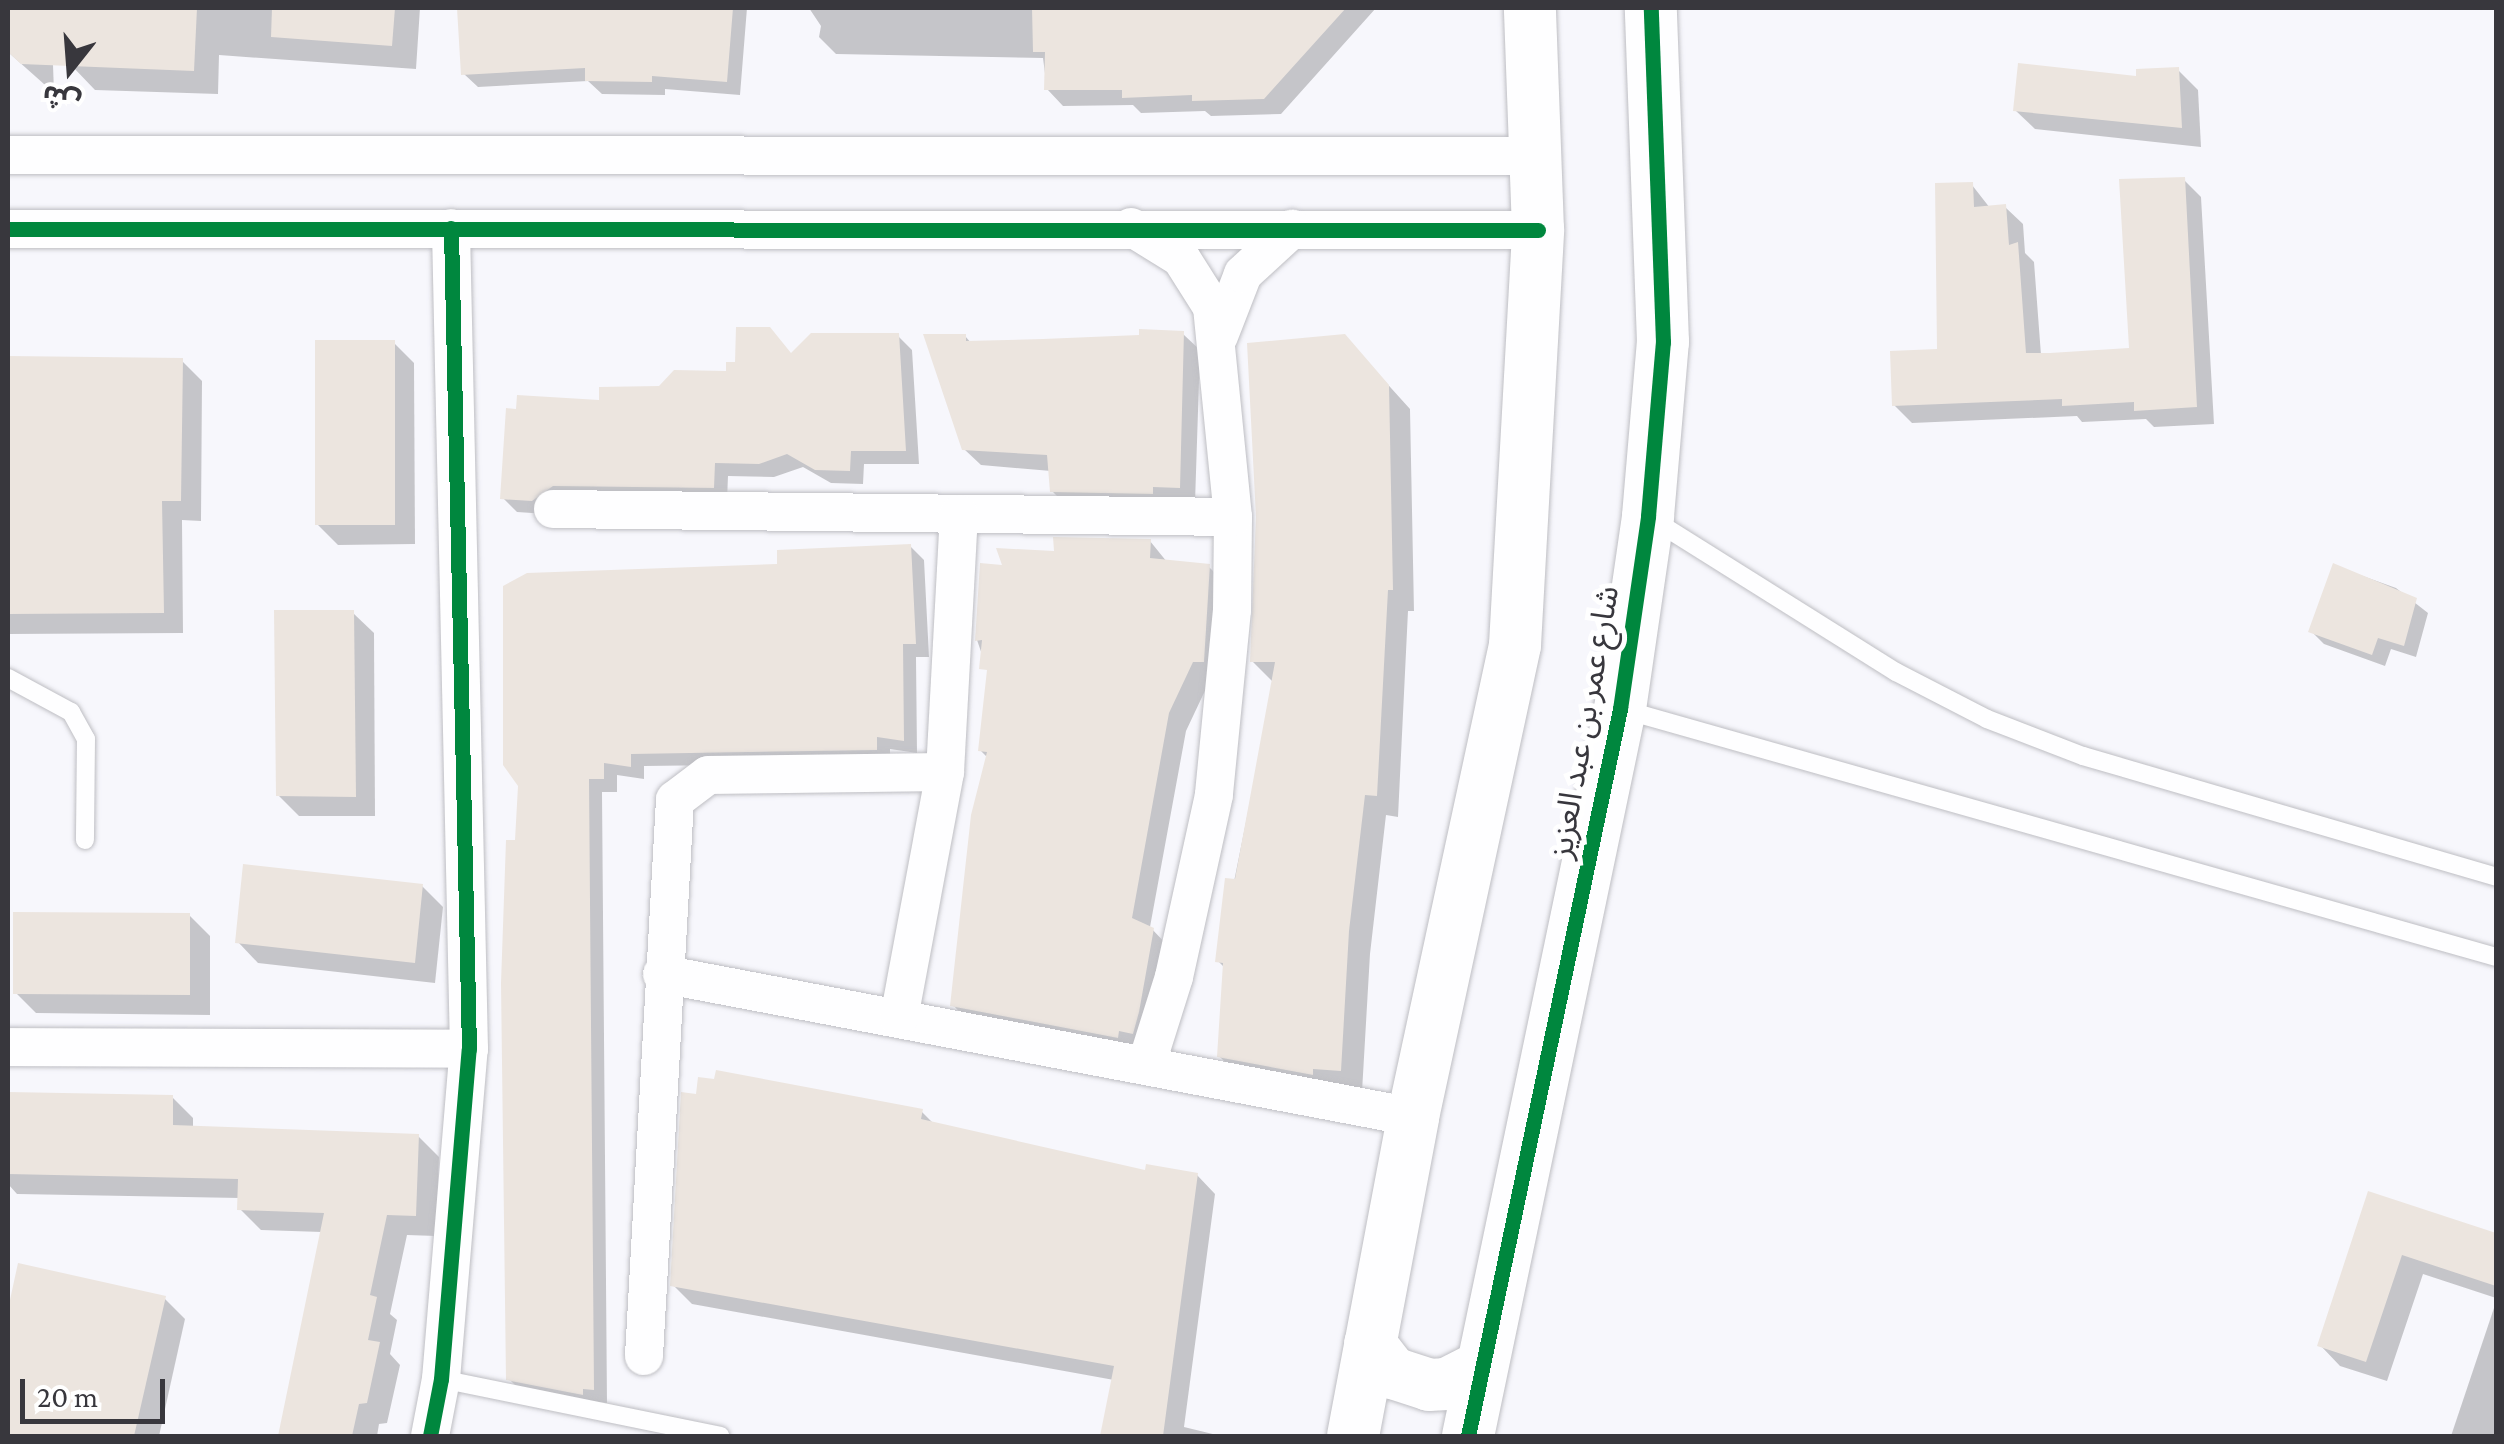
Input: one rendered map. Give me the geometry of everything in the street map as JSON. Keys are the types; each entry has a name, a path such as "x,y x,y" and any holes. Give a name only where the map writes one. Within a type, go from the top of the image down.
{"street":[{"path":"1353,1436 1412,1117 1515,645 1538,230 1530,8"},
{"name":"شارع عمر بن عبد العزيز","path":"1468,1436 1620,709 1648,516 1663,342 1652,8"},
{"path":"8,156 1538,156"},
{"path":"8,229 1131,226 1538,230"},
{"path":"1131,226 1158,239 1190,269 1212,308 1218,336 1232,516 1232,610 1214,795 1174,977 1146,1066"},
{"path":"430,1436 441,1380 469,1049 451,228"},
{"path":"1218,336 1243,274 1292,229"},
{"path":"553,509 1232,516"},
{"path":"899,1018 945,772 959,514"},
{"path":"644,1356 669,813 695,780 708,775 945,772"},
{"path":"662,974 1412,1117"},
{"path":"8,1047 469,1049"},
{"path":"1370,1344 1394,1373 1429,1386 1447,1384 1480,1367"}],"lane":[{"path":"1648,516 1896,672 1987,720 2083,756 2496,877"},
{"path":"8,678 72,712 86,740 85,840"},
{"path":"1620,709 2496,957"},
{"path":"441,1380 720,1436"}],"building":[{"path":"8,8 197,8 194,71 21,64 8,52"},
{"path":"272,8 395,8 392,46 271,37"},
{"path":"457,8 733,8 727,82 652,76 652,82 585,81 585,68 461,75"},
{"path":"1032,8 1346,8 1264,99 1192,101 1192,95 1122,98 1122,90 1044,90 1045,52 1033,52"},
{"path":"2018,63 2136,76 2136,69 2179,67 2182,128 2013,111"},
{"path":"2185,177 2197,407 2134,411 2134,402 2062,406 2062,399 1892,406 1890,351 1937,349 1935,183 1973,182 1974,207 2006,204 2009,245 2018,242 2026,353 2050,353 2129,348 2119,179"},
{"path":"736,327 770,327 791,353 811,333 899,333 906,451 851,451 850,471 815,470 787,454 759,464 715,463 714,488 553,486 532,501 500,499 506,408 516,409 517,395 599,400 599,387 659,386 674,370 726,371 726,362 735,362"},
{"path":"1139,329 1184,331 1180,488 1153,487 1153,494 1050,492 1047,455 962,450 923,334 966,334 966,341 1139,335"},
{"path":"1345,334 1389,385 1393,590 1388,590 1377,796 1365,795 1349,931 1341,1071 1313,1069 1313,1075 1217,1057 1223,963 1215,962 1225,878 1235,879 1275,662 1250,662 1256,517 1247,343"},
{"path":"315,340 395,340 395,525 315,525"},
{"path":"8,356 183,358 181,501 162,501 164,613 8,614"},
{"path":"1053,537 1151,539 1150,558 1210,564 1204,662 1193,662 1169,713 1132,918 1154,928 1139,1012 1133,1034 1119,1031 1118,1038 950,1006 971,815 987,752 978,751 987,670 979,669 982,640 975,641 980,563 1002,565 996,548 1054,551"},
{"path":"911,544 916,644 903,644 904,741 877,737 877,750 631,754 631,767 604,763 604,779 589,779 594,1390 583,1389 583,1395 506,1380 501,983 506,840 515,840 518,786 503,765 503,586 527,573 777,564 777,550"},
{"path":"2333,563 2417,598 2404,646 2378,638 2372,655 2308,632"},
{"path":"274,610 354,610 356,797 276,796"},
{"path":"243,864 423,884 415,963 235,943"},
{"path":"13,912 190,913 190,995 13,994"},
{"path":"716,1070 923,1109 921,1119 1145,1170 1146,1164 1198,1173 1163,1436 1100,1436 1114,1366 670,1286 681,1092 696,1094 698,1077 714,1079"},
{"path":"8,1092 173,1095 173,1125 419,1134 416,1216 387,1215 370,1295 377,1297 368,1340 380,1342 367,1403 359,1404 352,1436 278,1436 324,1213 237,1210 238,1179 8,1174"},
{"path":"2368,1191 2496,1233 2496,1286 2402,1255 2366,1362 2317,1346"},
{"path":"18,1263 166,1296 134,1436 8,1436 8,1309"}],"cycle path":[{"path":"1468,1436 1620,709 1648,516 1663,342 1651,8"},
{"path":"430,1436 441,1379 469,1049 451,228"},
{"path":"8,229 1538,230"}]}
